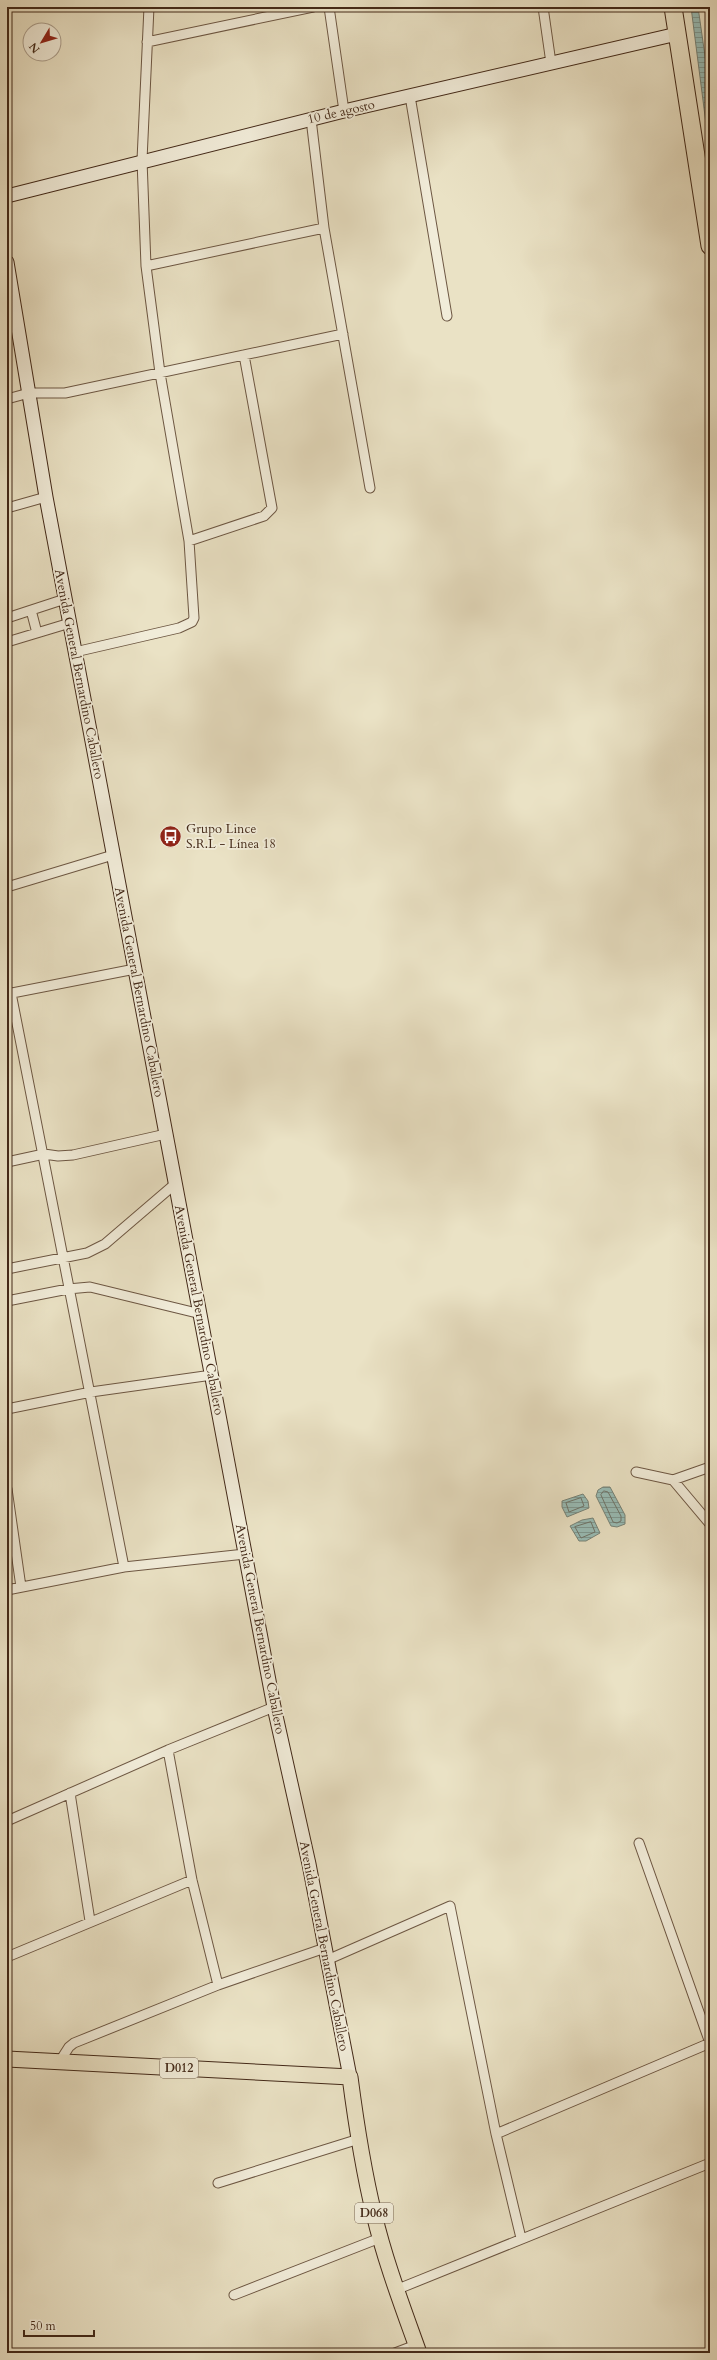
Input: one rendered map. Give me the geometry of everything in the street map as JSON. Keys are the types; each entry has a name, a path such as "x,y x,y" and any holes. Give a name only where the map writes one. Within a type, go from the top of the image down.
{"highway":[{"path":"673,7 710,246"}],"main road":[{"name":"10 de agosto","path":"7,196 142,160 344,111 677,34"},
{"name":"Avenida General Bernardino Caballero","path":"7,262 46,497 274,1707 309,1864 350,2077 359,2139 380,2238 417,2349"},
{"name":"D012","path":"7,2059 350,2077"}],"street":[{"path":"75,652 178,628 192,622 194,613 188,541 160,373 146,266 142,160 149,7"},
{"path":"147,42 313,7"},
{"path":"329,7 344,111"},
{"path":"543,7 551,63"},
{"path":"410,96 447,316"},
{"path":"311,119 324,228 370,488"},
{"path":"146,266 324,228"},
{"path":"7,399 29,393 65,393 343,334"},
{"path":"188,541 264,516 272,508 244,356"},
{"path":"7,508 46,497"},
{"path":"7,618 65,599"},
{"path":"31,610 37,633"},
{"path":"7,642 70,623"},
{"path":"7,887 113,855"},
{"path":"124,1567 90,1392 68,1289 44,1154 9,993 135,969"},
{"path":"7,1162 44,1154 58,1156 73,1155 166,1134"},
{"path":"7,1269 88,1253 105,1244 175,1184"},
{"path":"7,1301 68,1289 90,1287 201,1314"},
{"path":"7,1408 90,1392 212,1375"},
{"path":"636,1472 673,1480 710,1467"},
{"path":"673,1480 710,1524"},
{"path":"7,1489 21,1587"},
{"path":"7,1590 124,1567 246,1554"},
{"path":"7,1821 168,1750 274,1707"},
{"path":"168,1750 192,1880 218,1985"},
{"path":"70,1793 90,1921"},
{"path":"496,2134 710,2043 639,1843"},
{"path":"7,1957 90,1921 192,1880"},
{"path":"60,2061 69,2047 74,2043 218,1985 326,1954 450,1906 496,2134 521,2238"},
{"path":"218,2183 359,2139"},
{"path":"398,2290 521,2238 710,2163"},
{"path":"234,2295 380,2238"},
{"path":"395,2353 417,2349"}],"water":[{"path":"691,7 698,7 710,91 710,155"},
{"path":"603,1487 610,1487 625,1515 625,1524 617,1527 611,1526 596,1496 598,1490"},
{"path":"583,1494 588,1501 589,1508 567,1517 562,1507 562,1501"},
{"path":"593,1518 600,1533 586,1541 579,1541 570,1526 582,1520"}],"place":[{"name":"Grupo Lince S.R.L - Línea 18","path":"171,836"}]}
